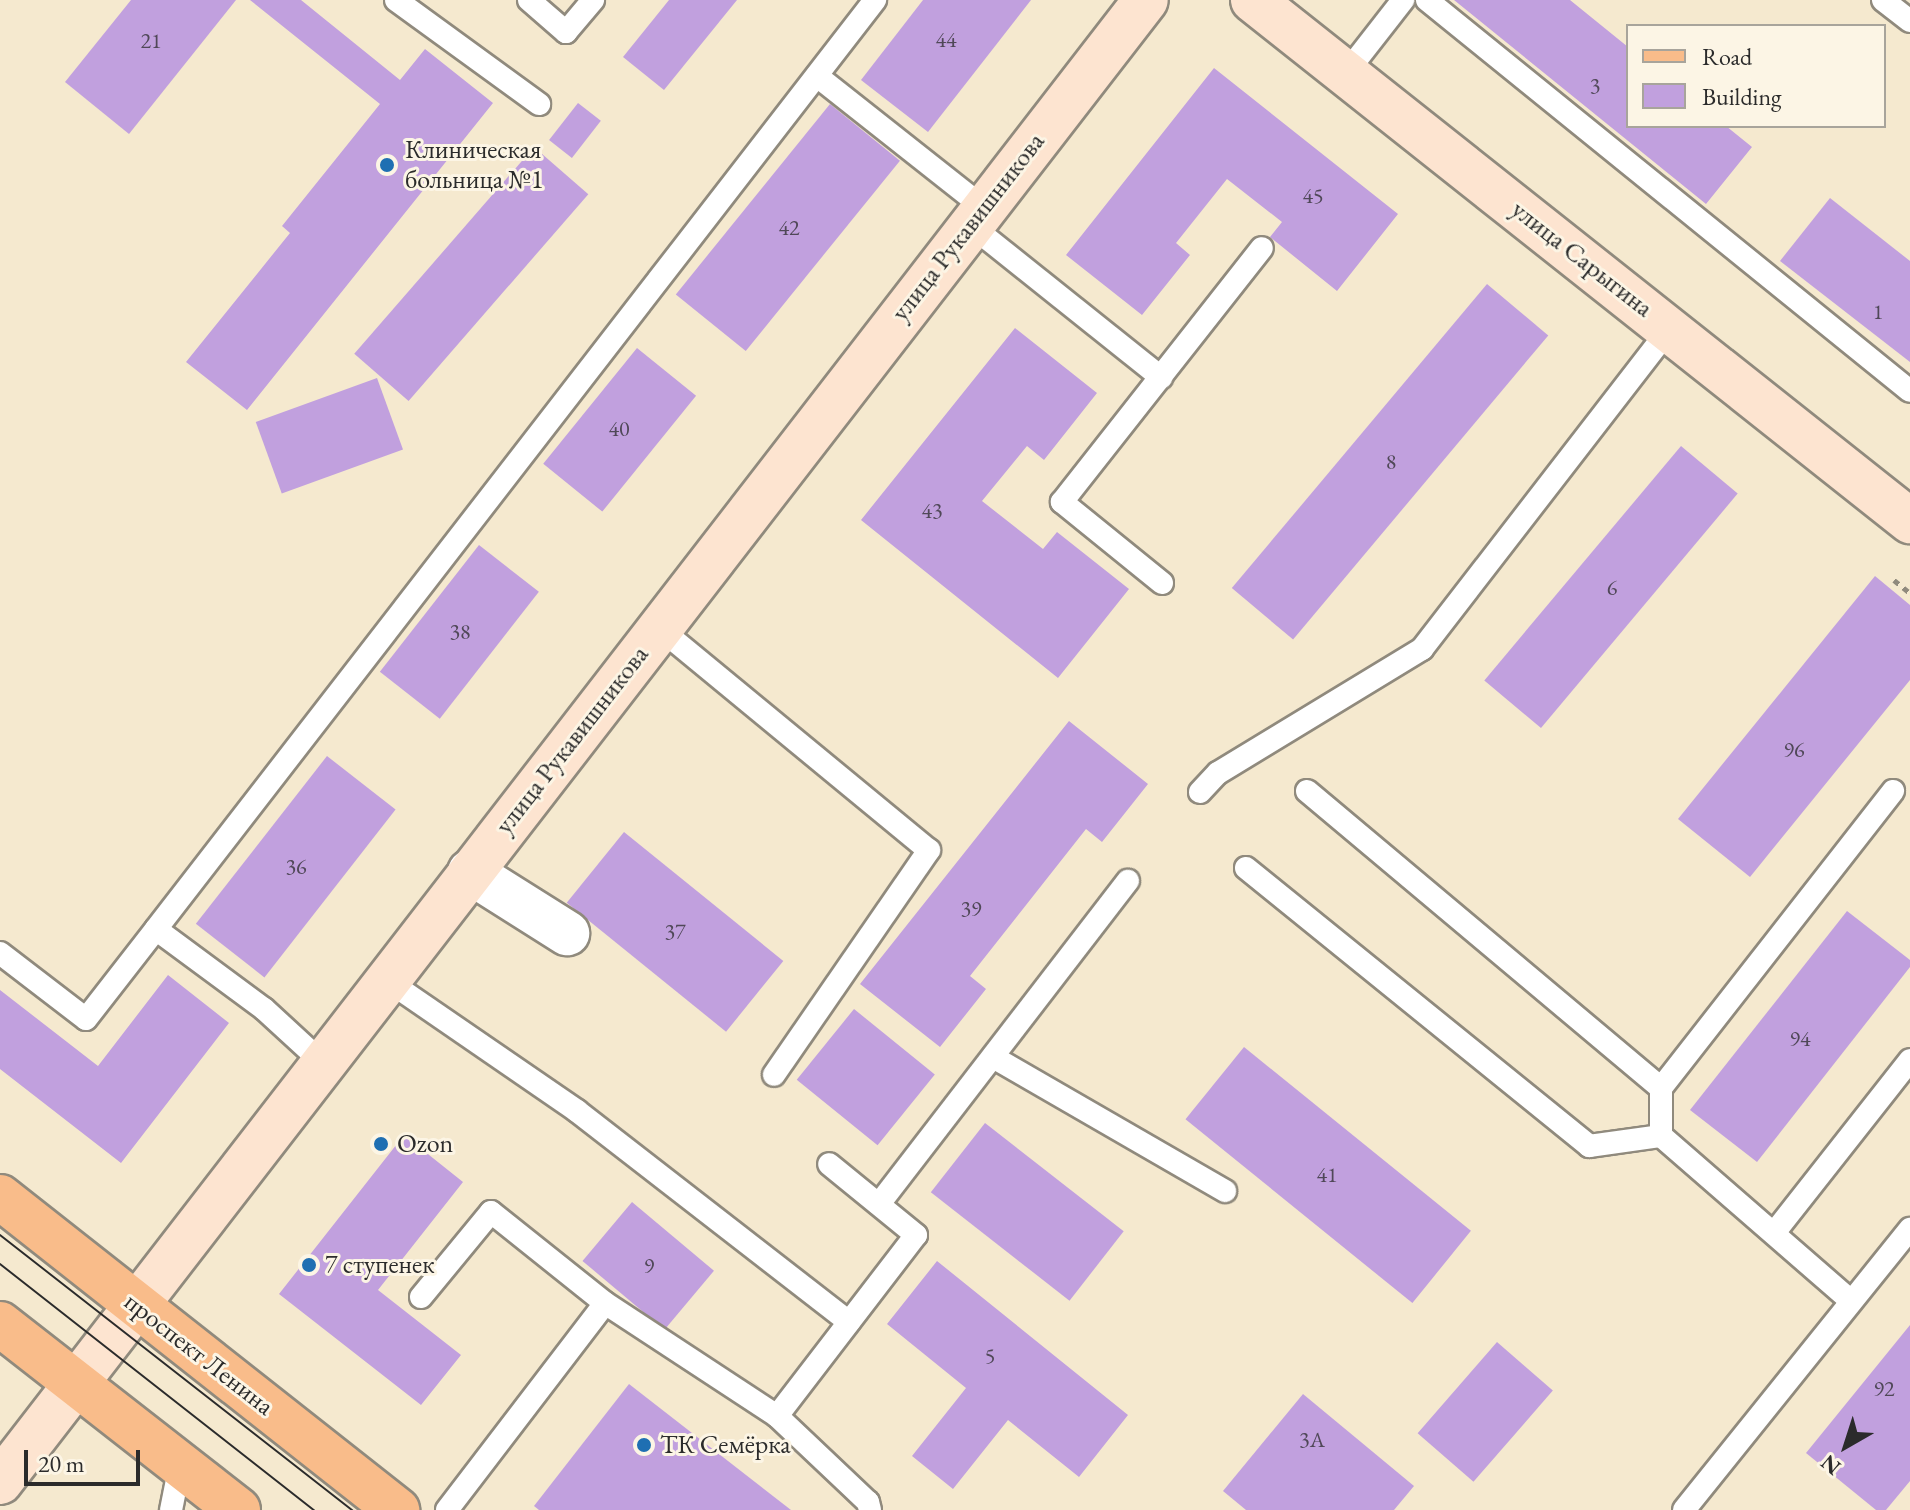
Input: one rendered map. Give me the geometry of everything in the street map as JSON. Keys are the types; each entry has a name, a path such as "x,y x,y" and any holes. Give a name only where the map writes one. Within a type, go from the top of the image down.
{"main road":[{"name":"проспект Ленина","path":"0,1197 397,1510"},
{"path":"0,1324 238,1510"}],"street":[{"name":"улица Рукавишникова","path":"0,1482 325,1065 658,627 1146,0"},
{"name":"улица Сарыгина","path":"1253,0 1910,521"},
{"path":"470,872 567,933"}],"lane":[{"path":"529,0 566,32 593,0"},
{"path":"0,953 86,1019 875,0"},
{"path":"1346,73 1403,0"},
{"path":"1427,0 1910,391"},
{"path":"1883,0 1910,21"},
{"path":"410,4 539,104"},
{"path":"817,76 1161,377"},
{"path":"1162,583 1062,502 1262,248"},
{"path":"1200,792 1218,773 1422,649 1670,328"},
{"path":"658,627 929,850 774,1075"},
{"path":"1307,791 1661,1088"},
{"path":"1661,1136 1661,1088 1893,791"},
{"path":"1246,868 1589,1146 1661,1136 1851,1301"},
{"path":"879,1204 1128,881"},
{"path":"156,929 264,1009 325,1065"},
{"path":"388,981 577,1111 849,1322"},
{"path":"993,1057 1225,1191"},
{"path":"1774,1233 1910,1060"},
{"path":"777,1416 916,1235 829,1164"},
{"path":"421,1297 491,1212 605,1303 777,1416 868,1502 870,1510"},
{"path":"1684,1510 1910,1229"},
{"path":"447,1510 605,1303"},
{"path":"171,1510 180,1465"}],"path":[{"path":"1894,580 1910,593"}],"building":[{"path":"131,0 236,0 129,134 65,82"},
{"name":"Клиническая больница №1","path":"250,0 301,0 400,80 425,49 493,103 247,410 186,362 290,233 282,226 380,104"},
{"path":"669,0 737,0 664,90 623,57"},
{"path":"923,0 1031,0 928,132 861,80"},
{"path":"1454,0 1570,0 1626,45 1626,128 1728,128 1752,147 1706,204"},
{"path":"1214,68 1398,214 1337,291 1270,237 1282,222 1227,179 1176,243 1190,255 1142,315 1066,255"},
{"path":"578,103 601,121 572,158 549,140"},
{"path":"830,104 900,161 746,351 676,294"},
{"path":"534,147 588,194 409,401 354,354"},
{"path":"1830,198 1910,261 1910,362 1780,261"},
{"path":"1487,284 1548,335 1293,640 1232,588"},
{"path":"1015,328 1097,393 1044,460 1027,446 982,501 1043,549 1057,532 1129,589 1058,678 861,520"},
{"path":"637,348 696,396 602,512 543,464"},
{"path":"377,378 403,449 282,494 256,422"},
{"path":"1681,446 1738,494 1541,728 1484,680"},
{"path":"479,545 539,592 440,719 380,672"},
{"path":"1875,576 1910,605 1910,680 1750,877 1678,819"},
{"path":"1069,721 1148,784 1102,842 1086,829 970,976 986,989 940,1047 860,984"},
{"path":"327,756 396,810 264,977 196,924"},
{"path":"624,832 783,961 726,1032 567,903"},
{"path":"1847,911 1910,960 1910,967 1757,1162 1690,1110"},
{"path":"168,975 229,1023 121,1163 0,1069 0,990 98,1066"},
{"path":"854,1009 935,1074 878,1145 797,1080"},
{"path":"1244,1047 1471,1231 1412,1303 1185,1119"},
{"path":"985,1123 1124,1231 1070,1301 931,1192"},
{"path":"404,1135 463,1182 378,1290 461,1355 421,1405 279,1294"},
{"path":"632,1202 714,1271 664,1330 583,1261"},
{"path":"937,1261 1128,1415 1079,1477 1008,1420 953,1489 912,1456 966,1388 887,1324"},
{"path":"1910,1325 1910,1481 1886,1510 1876,1510 1806,1453"},
{"path":"1497,1342 1553,1391 1473,1482 1418,1433"},
{"name":"ТК Семёрка","path":"629,1384 791,1510 539,1510 534,1506"},
{"path":"1303,1394 1414,1486 1394,1510 1246,1510 1223,1491"}],"tram line":[{"path":"0,1235 352,1510"},
{"path":"0,1264 314,1510"}],"place":[{"name":"Клиническая больница №1","path":"387,165"},
{"name":"Ozon","path":"381,1144"},
{"name":"7 ступенек","path":"309,1265"},
{"name":"ТК Семёрка","path":"644,1445"}]}
